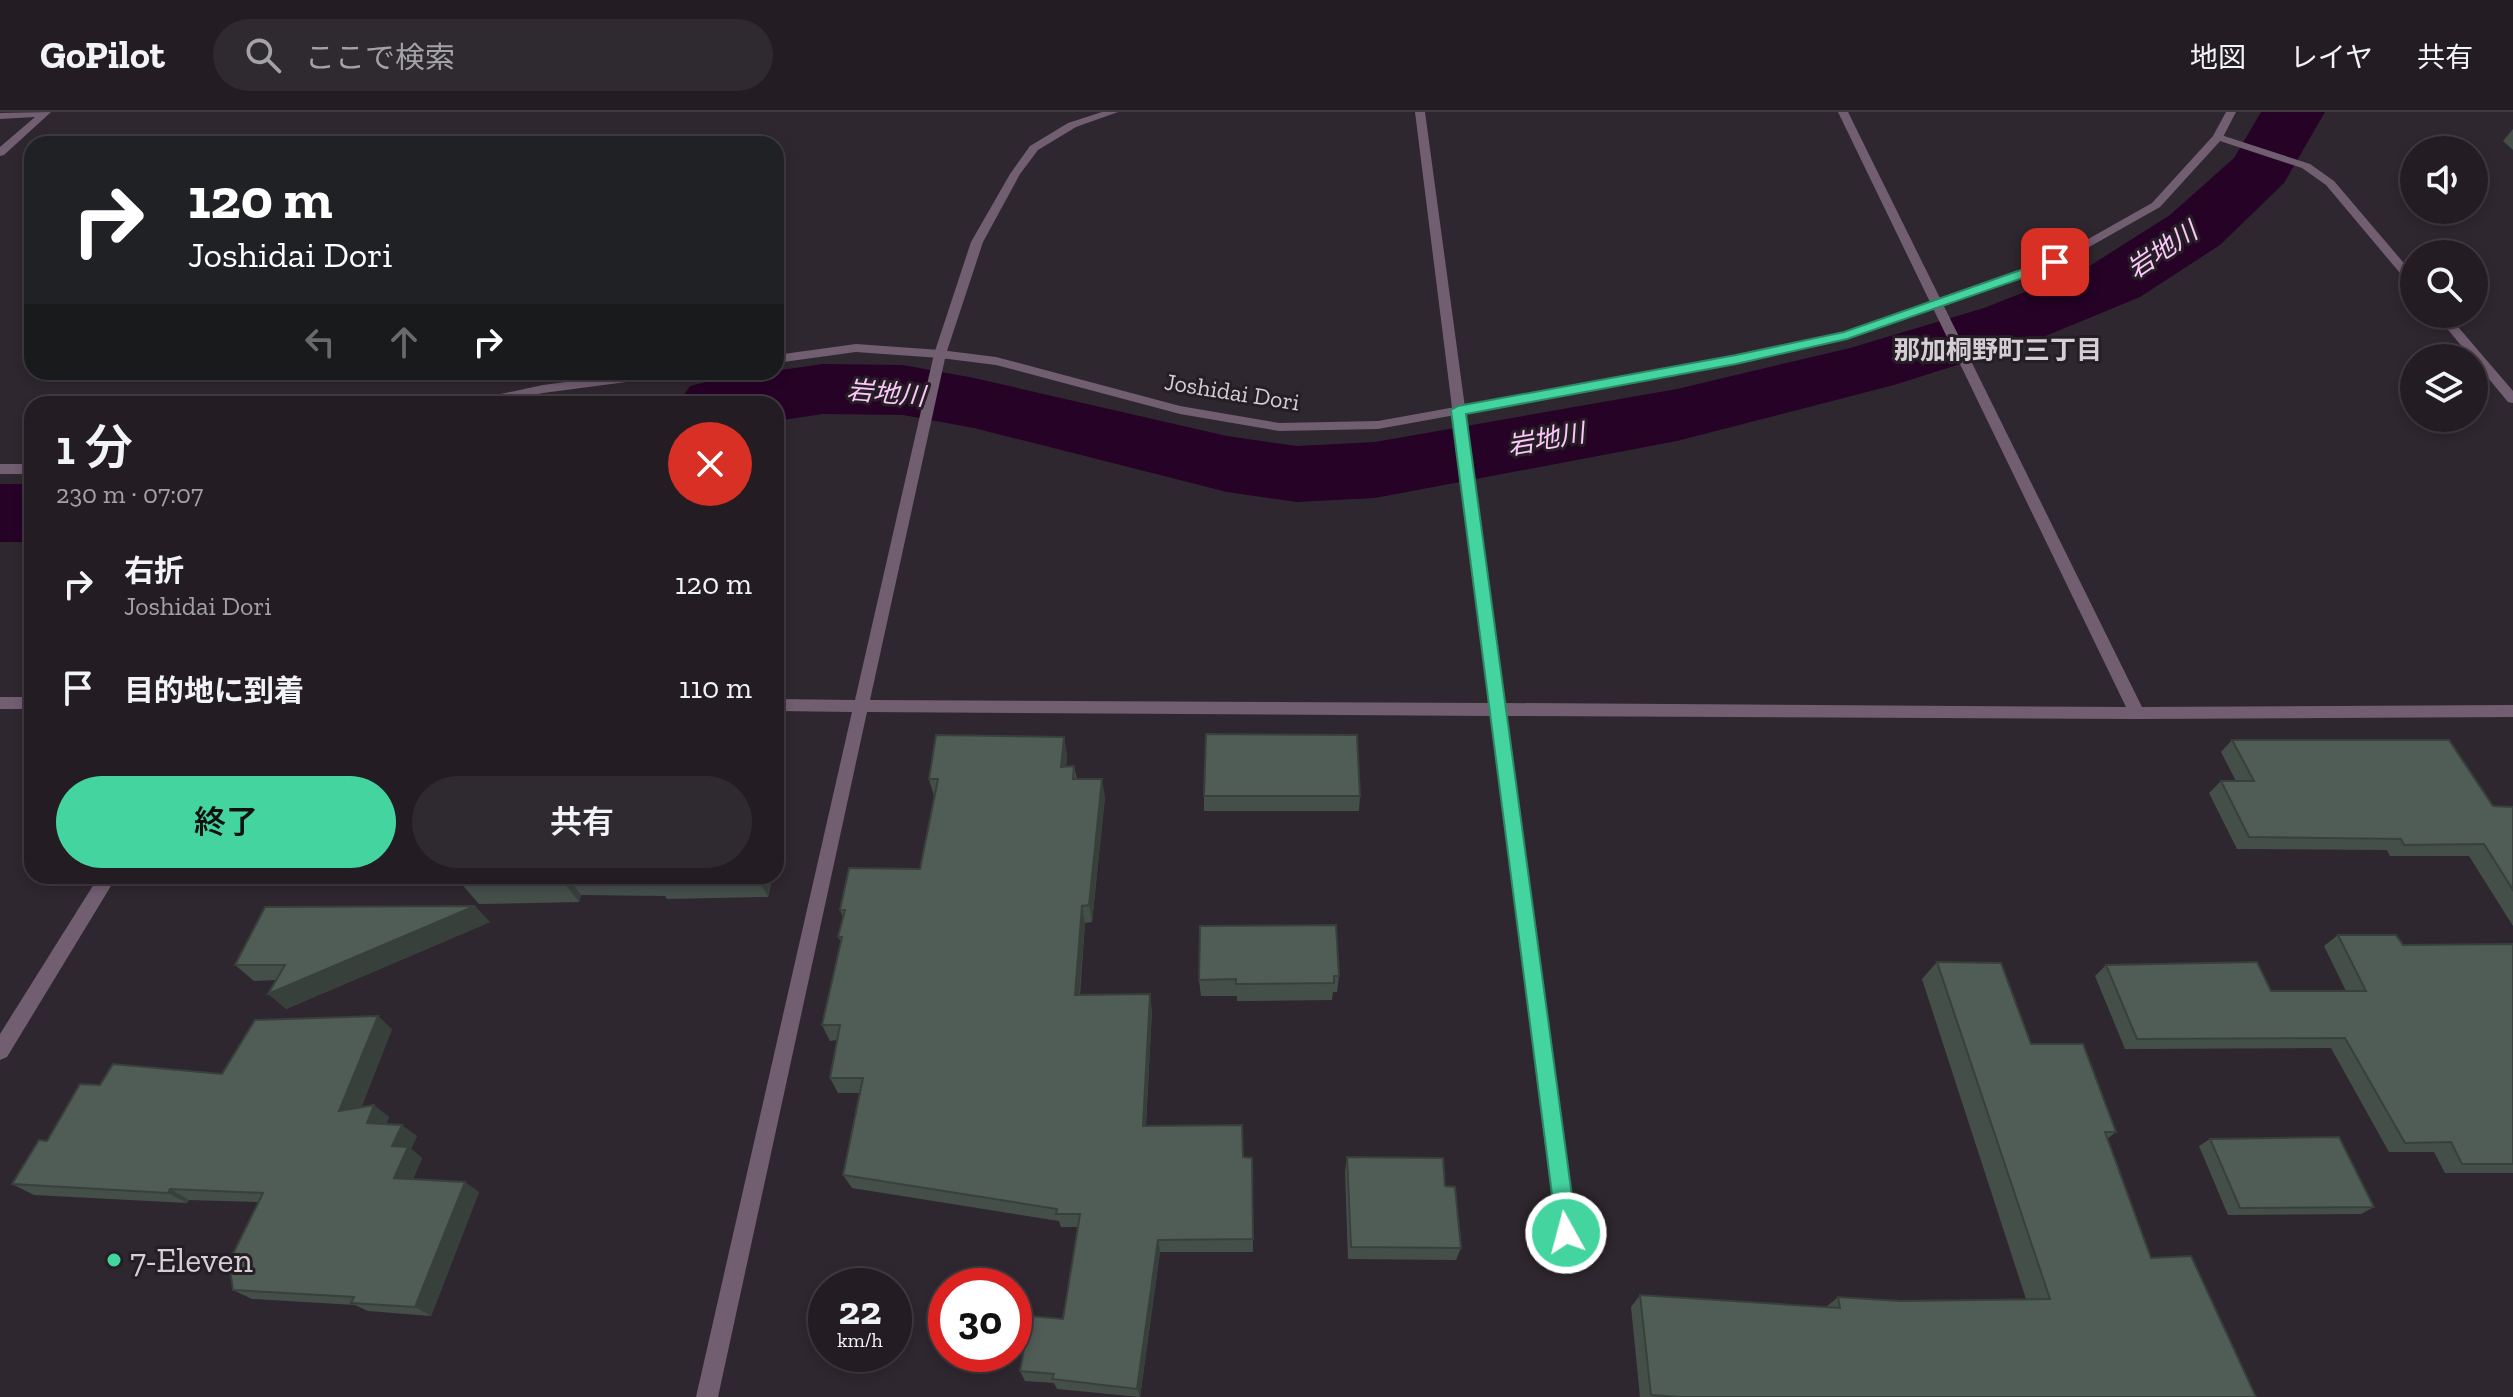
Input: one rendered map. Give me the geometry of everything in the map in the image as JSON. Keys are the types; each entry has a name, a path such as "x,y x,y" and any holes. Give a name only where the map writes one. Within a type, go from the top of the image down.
{"street":[{"path":"0,116 45,112"},
{"path":"0,153 45,112"},
{"path":"707,1397 940,354 977,242 1015,174 1034,148 1072,125 1113,112"},
{"path":"1420,112 1570,1264"},
{"path":"1843,112 2137,713"},
{"name":"Joshidai Dori","path":"784,358 856,348 940,354 996,361 1180,410 1279,427 1378,425 1750,357 1939,312 2055,262 2156,205 2218,137 2231,112"},
{"path":"2218,137 2296,163 2330,183 2400,266"},
{"path":"2453,328 2513,399"},
{"path":"510,396 611,380"},
{"path":"0,469 24,469"},
{"path":"0,703 24,703"},
{"path":"784,705 2137,713 2513,711"},
{"path":"0,1051 103,884"}],"building":[{"path":"1206,734 1357,735 1360,796 1204,796"},
{"path":"936,735 1064,737 1061,767 1074,766 1073,779 1102,779 1089,905 1082,906 1075,995 1150,994 1143,1126 1242,1125 1243,1157 1252,1158 1253,1239 1158,1240 1137,1389 1052,1379 1054,1374 1031,1372 1032,1316 1063,1319 1080,1214 1056,1214 1057,1209 843,1175 863,1078 830,1078 840,1025 822,1025 842,937 838,937 845,910 840,910 849,868 920,869 938,779 929,779"},
{"path":"2232,740 2449,740 2493,806 2513,807 2513,890 2484,844 2404,845 2401,839 2249,837 2221,781 2254,781"},
{"path":"475,906 268,994 285,965 235,965 265,907"},
{"path":"1336,925 1339,976 1334,976 1334,983 1236,984 1236,979 1199,980 1200,926"},
{"path":"2338,935 2396,935 2403,945 2513,944 2513,1164 2462,1164 2451,1142 2405,1143 2345,1038 2137,1039 2106,965 2257,962 2271,991 2366,991"},
{"path":"1937,962 2001,963 2031,1044 2083,1044 2116,1132 2105,1132 2151,1258 2191,1256 2256,1397 1651,1395 1640,1295 1840,1308 1838,1297 1900,1301 2050,1299"},
{"path":"378,1016 339,1111 374,1105 367,1123 402,1125 392,1146 408,1147 394,1178 465,1182 415,1307 351,1303 354,1297 233,1290 229,1262 263,1193 170,1189 168,1193 12,1184 39,1140 47,1141 80,1084 100,1085 113,1064 222,1074 255,1020"},
{"path":"2339,1137 2374,1207 2240,1208 2210,1139"},
{"path":"1347,1157 1443,1158 1445,1186 1455,1187 1461,1248 1351,1247"}],"waterway":[{"name":"岩地川","path":"774,396 823,389 903,390 974,403 1227,464 1297,474 1375,470 1677,415 1867,368 2010,324 2114,282 2195,230 2261,169 2293,112"},
{"name":"岩地川","path":"0,513 24,513"}],"place":[{"name":"7-Eleven","path":"114,1260"}],"district":[{"name":"那加桐野町三丁目","path":"1998,350"}],"route":[{"path":"1566,1233 1458,410 1736,360 1847,335 2055,262"}]}
